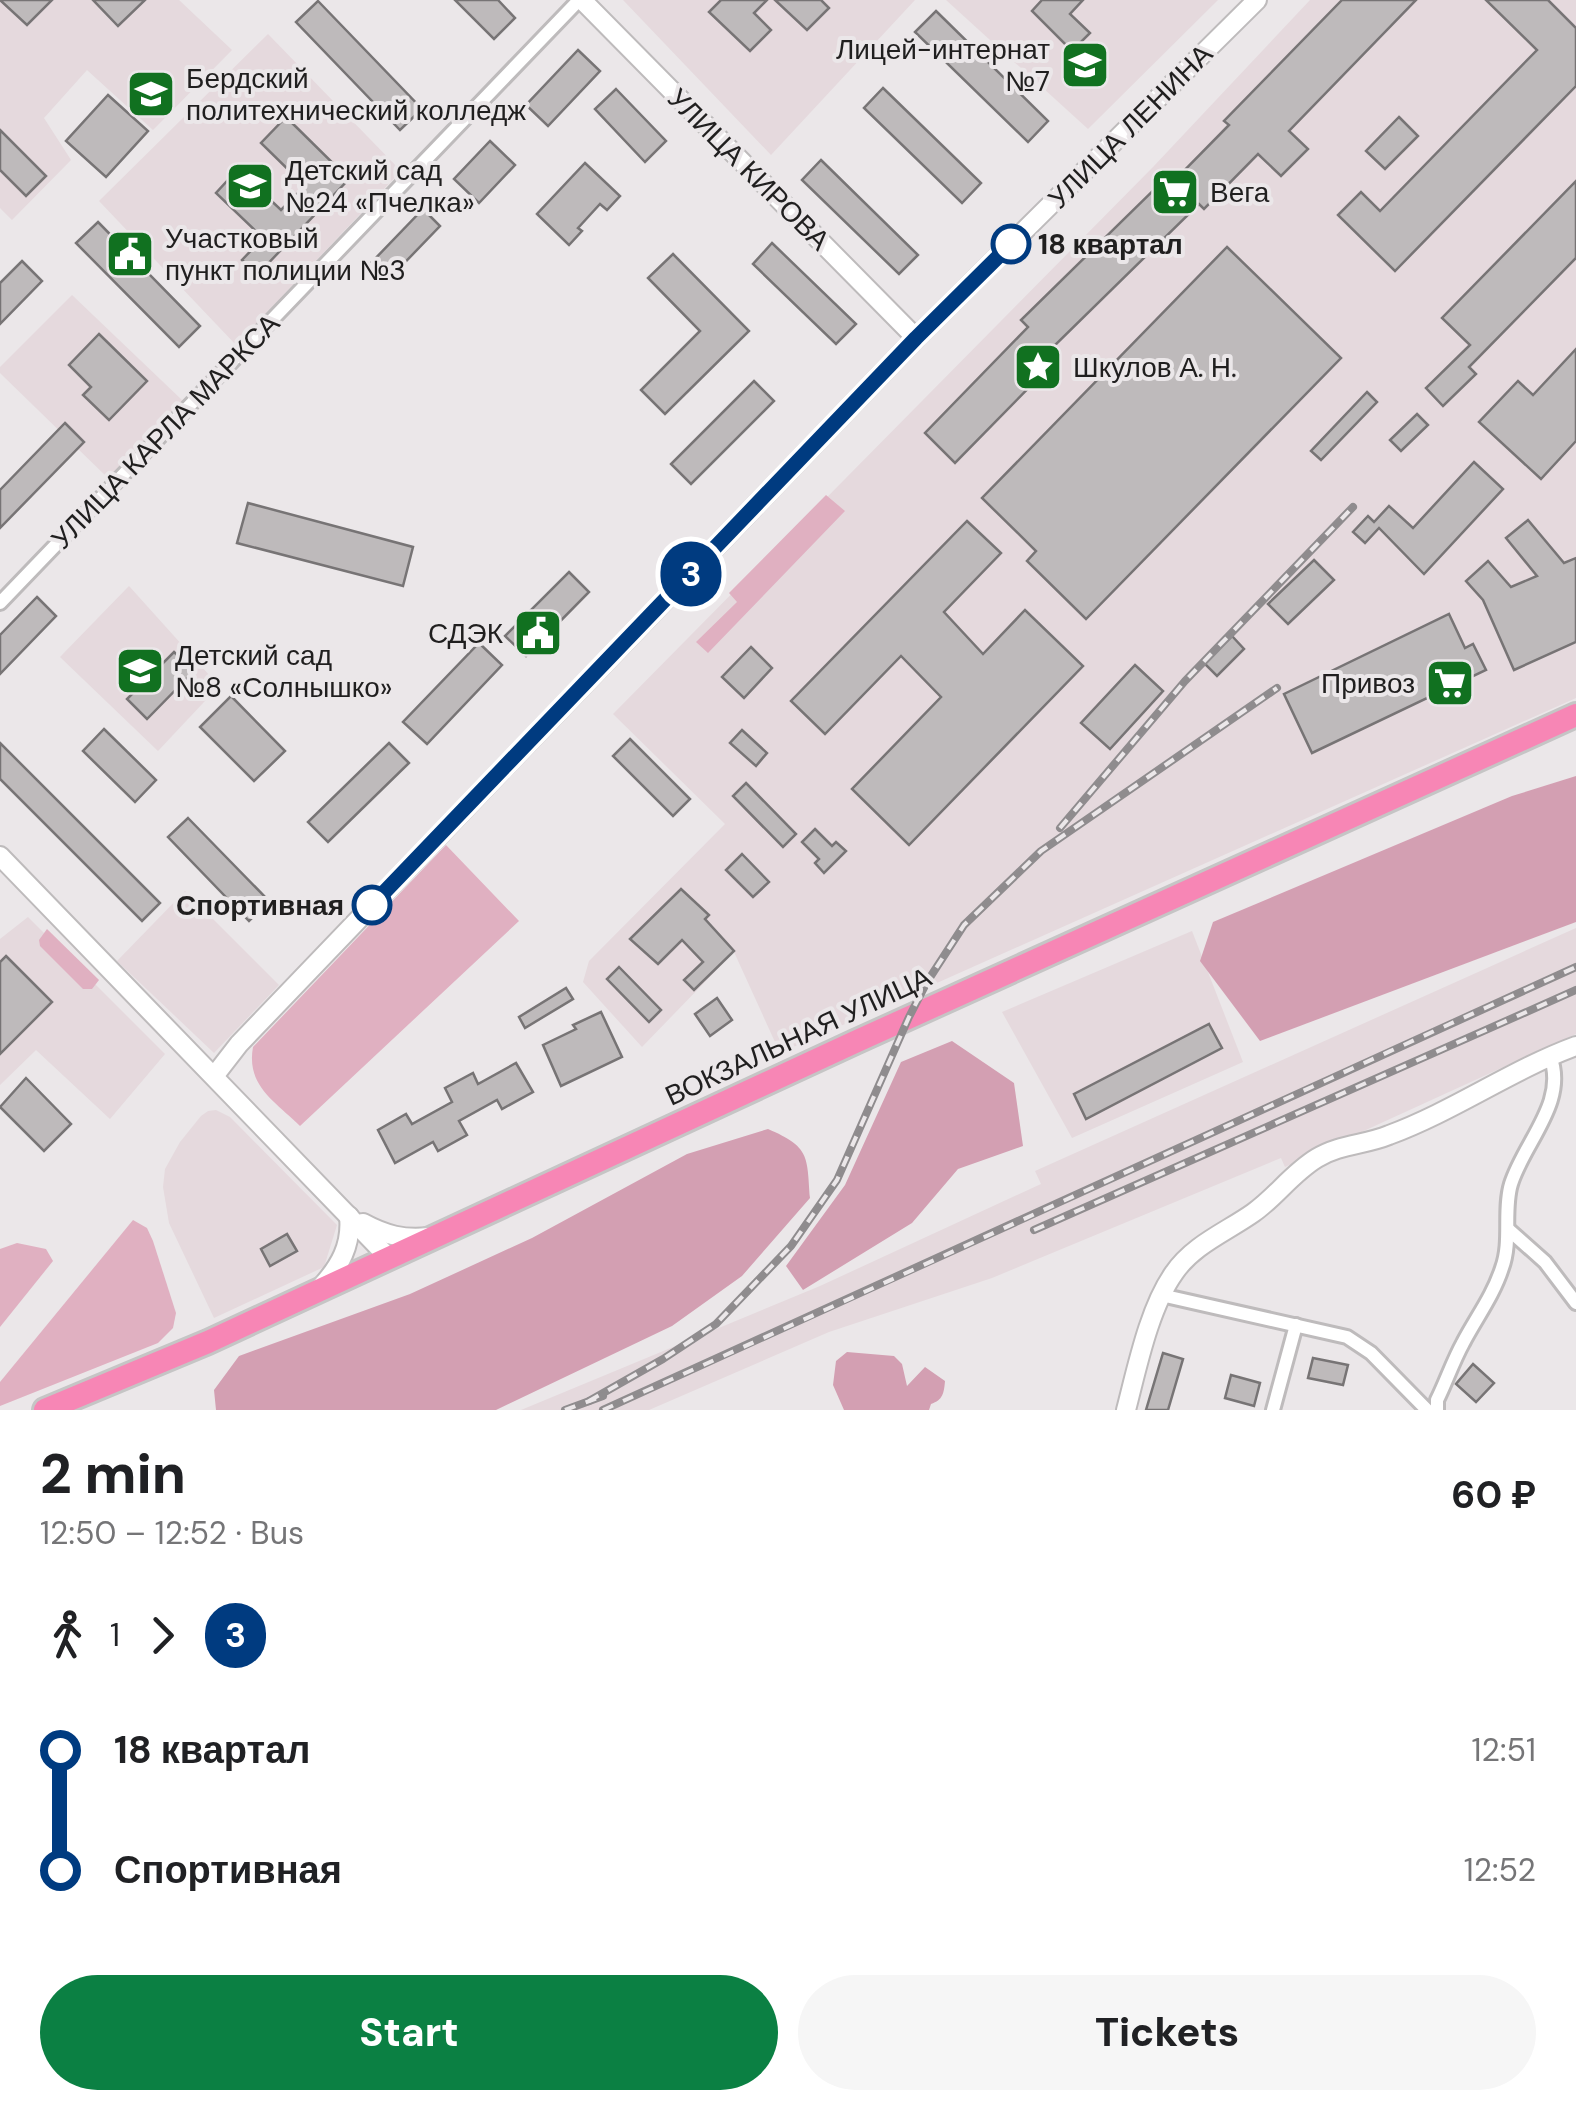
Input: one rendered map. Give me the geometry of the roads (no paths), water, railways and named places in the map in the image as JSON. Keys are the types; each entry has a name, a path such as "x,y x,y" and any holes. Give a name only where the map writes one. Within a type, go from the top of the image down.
{"highway":[{"name":"ВОКЗАЛЬНАЯ УЛИЦА","path":"45,1410 315,1294 855,1042 1576,715"}],"main road":[{"name":"УЛИЦА КИРОВА","path":"580,0 916,338"},
{"name":"УЛИЦА ЛЕНИНА","path":"215,1075 239,1044 916,338 1257,0"},
{"path":"0,856 389,1258"},
{"path":"1126,1410 1161,1295 1190,1254 1258,1210 1282,1184 1314,1160 1340,1146 1388,1136 1481,1093 1515,1071 1576,1046"},
{"path":"349,1216 387,1234 438,1236"},
{"path":"315,1294 344,1254 349,1242 349,1216"}],"street":[{"name":"УЛИЦА КАРЛА МАРКСА","path":"0,603 580,0"},
{"path":"1437,1410 1463,1343 1484,1312 1504,1265 1510,1186 1547,1112 1557,1073 1550,1056"},
{"path":"1509,1230 1546,1262 1576,1304"},
{"path":"1161,1295 1347,1337 1370,1353 1427,1410"},
{"path":"1272,1410 1296,1325"}],"railway":[{"path":"1060,828 1185,681 1353,507"},
{"path":"589,1401 716,1324 791,1246 837,1180 909,1017 964,925 1041,851 1277,688"},
{"path":"603,1410 1576,967"},
{"path":"1034,1230 1576,990"},
{"path":"565,1410 603,1396"}],"place":[{"name":"Лицей-интернат №7","path":"1085,65"},
{"name":"Бердский политехнический колледж","path":"151,94"},
{"name":"Детский сад №24 «Пчелка»","path":"250,186"},
{"name":"Вега","path":"1175,192"},
{"name":"18 квартал","path":"1011,244"},
{"name":"Участковый пункт полиции №3","path":"130,254"},
{"name":"Шкулов А. Н.","path":"1038,367"},
{"name":"СДЭК","path":"538,633"},
{"name":"Детский сад №8 «Солнышко»","path":"140,671"},
{"name":"Привоз","path":"1450,683"},
{"name":"Спортивная","path":"372,905"}]}
